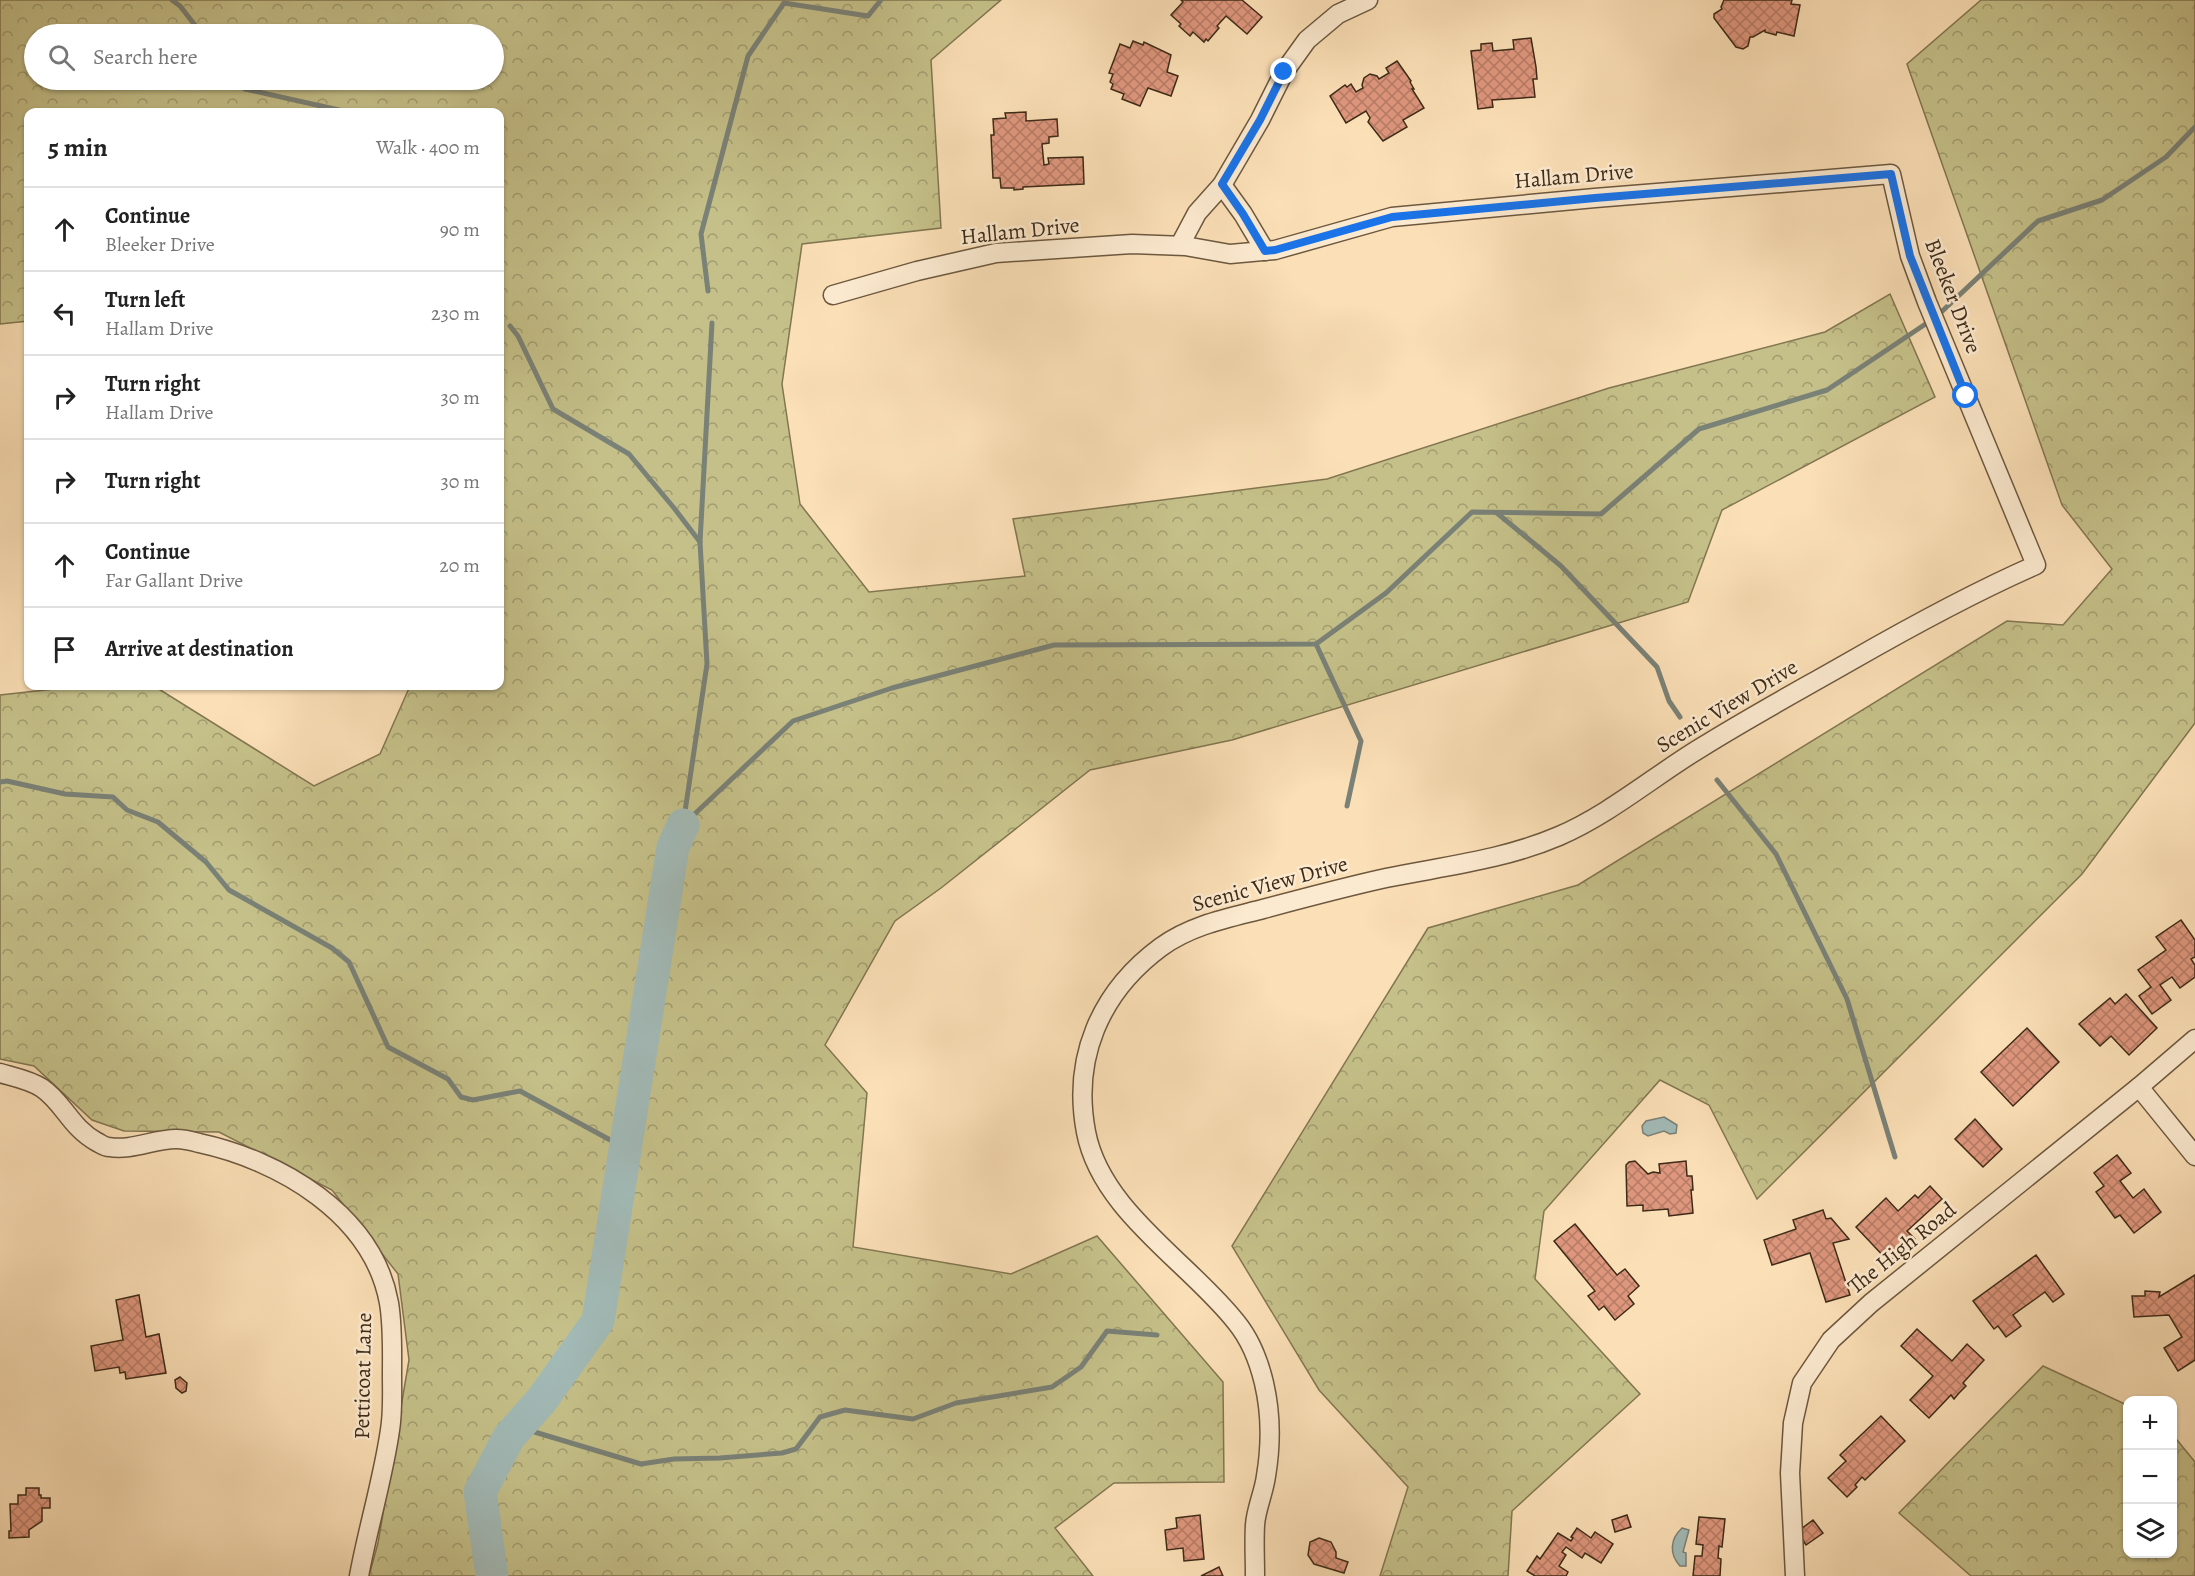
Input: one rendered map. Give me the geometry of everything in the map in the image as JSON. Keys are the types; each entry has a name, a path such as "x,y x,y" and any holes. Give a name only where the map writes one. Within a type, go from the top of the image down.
{"street":[{"path":"1180,245 1197,213 1222,184 1260,120 1284,72 1306,40 1338,14 1368,0"},
{"name":"Bleeker Drive","path":"1891,174 1910,256 1927,303 2036,565"},
{"name":"Hallam Drive","path":"833,295 918,271 996,253 1132,244 1180,245 1230,255 1275,250 1392,217 1891,174"},
{"path":"1222,184 1265,251"},
{"name":"Scenic View Drive","path":"1255,1576 1255,1524 1266,1476 1270,1441 1268,1402 1263,1380 1248,1341 1237,1323 1134,1217 1108,1185 1096,1162 1086,1135 1082,1093 1085,1059 1105,1005 1144,961 1180,935 1206,924 1321,893 1484,861 1527,849 1563,835 1595,818 1698,749 1832,671 1944,608 2036,565"},
{"name":"The High Road","path":"1796,1576 1790,1473 1793,1423 1802,1383 1831,1340 1871,1304 2195,1039"},
{"name":"Petticoat Lane","path":"0,1073 43,1088 75,1127 108,1147 138,1146 176,1139 213,1146 267,1165 324,1200 346,1222 368,1250 380,1276 388,1302 392,1350 392,1398 389,1440 359,1576"},
{"path":"2139,1087 2195,1156"}],"green space":[{"path":"0,0 1001,0 931,60 941,228 802,244 782,384 800,504 869,592 1025,576 1013,519 1327,479 1609,388 1825,332 1890,294 1935,397 1722,510 1688,602 1232,740 1090,770 941,888 895,921 825,1045 867,1093 853,1247 1011,1274 1097,1236 1223,1382 1224,1482 1114,1483 1055,1528 1093,1576 369,1576 378,1543 409,1360 398,1274 332,1190 219,1132 124,1131 92,1120 34,1066 0,1059 0,695 45,690 160,690 314,786 380,754 408,690 504,690 504,108 24,108 24,321 0,324"},
{"path":"1981,0 2195,0 2195,723 2082,874 1757,1199 1709,1105 1660,1080 1544,1211 1535,1279 1640,1394 1512,1511 1508,1576 1380,1576 1408,1487 1319,1390 1232,1246 1428,928 1578,885 2007,621 2063,625 2112,569 2062,505 1907,64"},
{"path":"2043,1366 2123,1403 2123,1558 2177,1558 2177,1440 2195,1462 2195,1576 1971,1576 1899,1513"}],"water":[{"path":"1664,1117 1677,1125 1676,1133 1670,1134 1664,1131 1648,1136 1643,1133 1642,1126 1646,1121"},
{"path":"1682,1528 1689,1530 1683,1552 1686,1553 1686,1566 1680,1566 1676,1561 1672,1547 1675,1537"}],"building":[{"path":"1181,0 1242,0 1262,17 1247,34 1226,16 1208,41 1206,39 1204,42 1193,32 1190,36 1171,15 1183,2"},
{"path":"1724,0 1792,0 1791,4 1800,5 1794,36 1777,32 1776,35 1765,32 1765,30 1750,37 1748,46 1743,49 1736,47 1714,18 1714,14 1722,9"},
{"path":"1531,38 1537,79 1533,79 1535,97 1492,100 1493,107 1478,109 1471,51 1481,50 1481,44 1492,43 1493,51 1514,49 1513,40"},
{"path":"1133,41 1143,45 1144,42 1171,55 1167,72 1178,76 1171,96 1148,88 1140,106 1122,99 1124,94 1111,89 1113,84 1110,82 1113,74 1109,73 1120,44 1130,48"},
{"path":"1397,61 1411,81 1414,89 1412,89 1424,108 1403,120 1407,127 1383,141 1368,122 1370,118 1366,111 1346,123 1330,96 1345,85 1347,87 1351,84 1356,92 1363,88 1364,78 1370,74 1379,79 1389,73 1386,68"},
{"path":"1026,112 1026,121 1057,119 1058,136 1049,137 1049,143 1042,144 1044,165 1049,164 1048,158 1083,157 1084,184 1023,187 1023,189 1014,190 1014,188 1001,188 1000,178 993,178 991,135 994,135 993,119 1006,118 1005,113"},
{"path":"2181,920 2195,940 2195,957 2191,959 2195,965 2195,977 2180,988 2172,977 2160,985 2171,1000 2152,1014 2139,996 2151,987 2138,970 2166,950 2156,937"},
{"path":"2126,994 2157,1028 2129,1055 2111,1036 2100,1046 2079,1024 2110,998 2115,1004"},
{"path":"2027,1028 2059,1062 2013,1106 1981,1072"},
{"path":"1975,1119 2002,1149 1983,1167 1955,1139"},
{"path":"2117,1155 2131,1173 2120,1181 2133,1198 2144,1189 2161,1212 2134,1233 2120,1215 2115,1218 2096,1192 2104,1186 2094,1173"},
{"path":"1635,1161 1648,1174 1660,1173 1659,1164 1686,1161 1687,1176 1692,1176 1693,1213 1669,1216 1668,1209 1643,1211 1643,1205 1627,1206 1626,1165"},
{"path":"1930,1186 1942,1199 1907,1231 1915,1239 1889,1262 1856,1227 1886,1198 1898,1211 1915,1195 1918,1198"},
{"path":"1823,1210 1826,1219 1831,1218 1849,1239 1833,1243 1850,1295 1826,1302 1810,1253 1772,1265 1764,1240 1796,1229 1793,1220"},
{"path":"1575,1224 1617,1275 1625,1269 1639,1286 1628,1296 1634,1304 1615,1320 1604,1306 1599,1310 1588,1296 1595,1291 1554,1241"},
{"path":"2036,1255 2064,1294 2053,1302 2045,1292 2013,1315 2021,1326 2006,1337 1998,1326 1994,1329 1973,1301"},
{"path":"2195,1275 2195,1360 2178,1371 2164,1348 2182,1337 2169,1315 2134,1317 2132,1296 2145,1296 2145,1291 2160,1292 2159,1297"},
{"path":"139,1295 146,1337 159,1334 166,1373 126,1379 125,1372 120,1373 119,1367 95,1371 91,1346 123,1340 116,1300"},
{"path":"1917,1329 1952,1361 1967,1344 1984,1360 1963,1383 1966,1386 1954,1399 1951,1395 1929,1418 1910,1400 1933,1376 1901,1346"},
{"path":"180,1377 187,1383 186,1391 182,1393 176,1388 175,1380"},
{"path":"1881,1416 1905,1441 1865,1480 1862,1477 1855,1485 1857,1487 1847,1497 1828,1478 1846,1461 1840,1455"},
{"path":"26,1488 39,1488 41,1498 50,1498 50,1508 42,1508 42,1521 29,1530 29,1537 9,1538 10,1504 18,1504 18,1495 26,1495"},
{"path":"1200,1515 1204,1559 1184,1561 1183,1548 1167,1550 1165,1530 1177,1528 1176,1518"},
{"path":"1627,1515 1631,1527 1615,1532 1612,1520"},
{"path":"1699,1517 1725,1519 1722,1547 1719,1546 1720,1576 1693,1576 1695,1556 1702,1556 1703,1545 1696,1544"},
{"path":"1813,1520 1823,1533 1806,1545 1797,1532"},
{"path":"1577,1528 1591,1538 1595,1532 1613,1544 1601,1563 1585,1553 1582,1558 1566,1547 1562,1552 1566,1555 1559,1566 1568,1572 1566,1576 1535,1576 1527,1571 1537,1556 1540,1559 1558,1533 1571,1541"},
{"path":"1319,1538 1331,1542 1336,1558 1348,1562 1344,1573 1314,1564 1308,1555 1310,1542"},
{"path":"1219,1567 1223,1576 1201,1576"}],"waterway":[{"path":"172,0 180,6 194,24"},
{"path":"708,291 701,234 748,56 784,3 868,16 881,0"},
{"path":"249,90 330,108"},
{"path":"683,825 793,721 892,688 1054,645 1316,644 1386,593 1472,512 1601,514 1699,429 1827,390 1936,317 2038,221 2102,200 2166,157 2195,127"},
{"path":"683,825 707,664 700,542 712,323"},
{"path":"510,326 518,336 553,409 629,454 700,542"},
{"path":"1497,513 1561,566 1657,667 1669,701 1680,717"},
{"path":"1316,644 1361,741 1347,806"},
{"path":"1717,780 1776,854 1847,999 1895,1157"},
{"path":"0,782 7,781 65,794 113,797 127,810 158,822 206,862 229,890 332,948 349,962 388,1047 448,1079 461,1097 473,1100 520,1091 625,1148"},
{"path":"492,1576 480,1492 509,1437 541,1401 598,1321 673,847 683,825"},
{"path":"518,1427 641,1464 674,1459 782,1453 796,1449 820,1417 845,1410 913,1419 956,1403 1052,1387 1081,1367 1107,1331 1157,1335"}],"route":[{"path":"1284,72 1260,120 1222,184 1265,251 1392,217 1891,174 1910,256 1966,396"}]}
